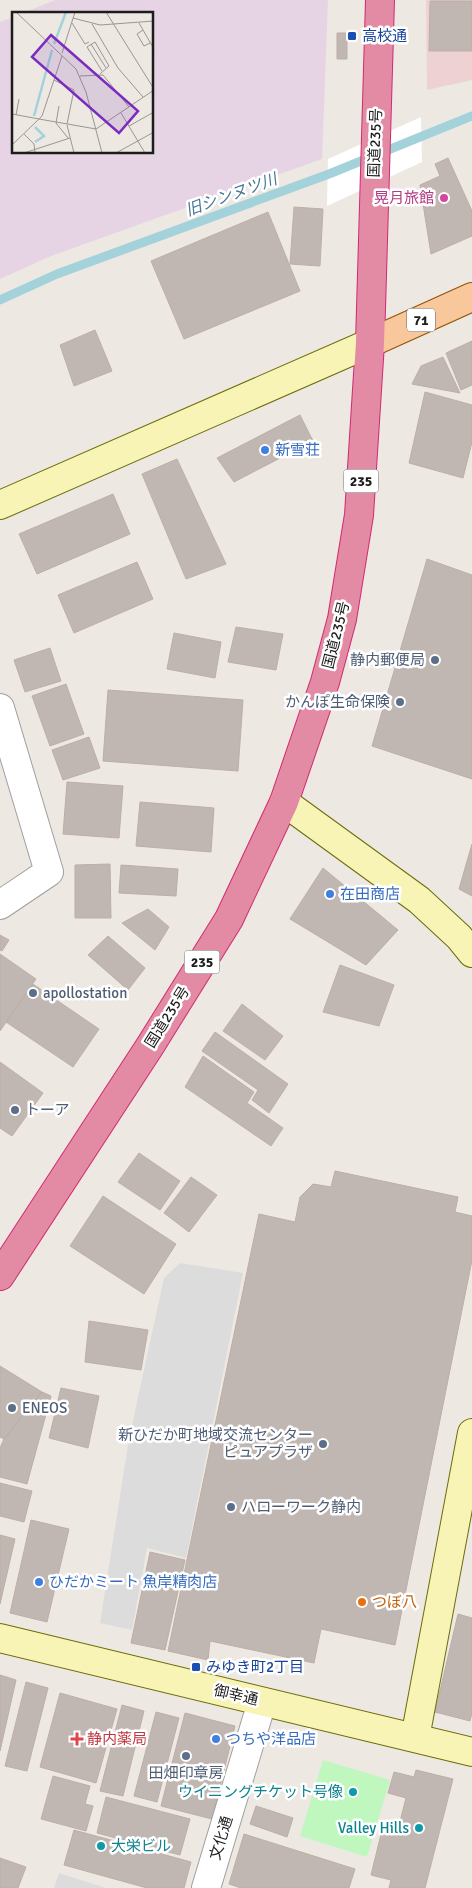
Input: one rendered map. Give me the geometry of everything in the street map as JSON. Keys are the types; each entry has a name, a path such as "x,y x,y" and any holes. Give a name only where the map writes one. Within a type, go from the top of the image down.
{"highway":[{"name":"国道235号","path":"0,1276 229,919 284,802 325,682 342,619 359,515 370,342 380,0"}],"main road":[{"name":"71","path":"370,342 472,297"}],"street":[{"path":"0,504 370,342"},
{"path":"0,708 50,872 0,905"},
{"path":"284,802 419,900 459,937 472,953"},
{"path":"415,1738 472,1433"},
{"name":"御幸通","path":"0,1638 472,1752"},
{"name":"文化通","path":"206,1888 262,1702"}],"shaded area":[{"path":"55,0 328,0 322,159 51,256 0,279 0,22 12,18 12,154 154,154 154,12 26,12"},
{"path":"426,0 472,0 472,80 427,90"},
{"path":"180,1263 243,1273 186,1558 147,1548 132,1630 100,1623 129,1439 164,1278"},
{"path":"59,1873 106,1888 54,1888"}],"green space":[{"path":"323,1760 390,1780 367,1857 300,1836"}],"pier":[{"path":"421,117 422,162 327,206 328,159"}],"building":[{"path":"430,1 472,1 472,51 429,51"},
{"path":"337,33 347,33 347,59 337,59"},
{"name":"晃月旅館","path":"448,158 472,211 472,236 431,254 420,185 440,176 435,164"},
{"path":"294,207 323,209 320,266 290,264"},
{"path":"268,212 300,291 184,339 151,261"},
{"path":"95,330 112,371 74,386 60,345"},
{"path":"472,341 472,385 461,390 446,353"},
{"path":"443,357 460,393 412,384 421,366"},
{"path":"425,392 472,405 472,442 463,478 409,463"},
{"name":"新雪荘","path":"300,415 313,441 234,482 217,458"},
{"path":"177,459 226,564 186,579 142,474"},
{"path":"113,494 130,534 37,574 19,534"},
{"name":"静内郵便局","path":"427,559 472,575 472,779 372,746"},
{"path":"137,562 153,599 74,633 58,595"},
{"path":"236,627 283,634 276,670 228,662"},
{"path":"174,633 221,642 215,678 167,669"},
{"path":"50,648 61,681 25,692 14,660"},
{"path":"66,684 84,734 50,746 32,696"},
{"path":"108,690 243,700 238,771 103,761"},
{"path":"89,737 100,768 63,780 52,750"},
{"path":"67,782 123,786 119,838 63,834"},
{"path":"140,802 214,808 211,852 136,846"},
{"path":"472,844 472,896 459,889"},
{"path":"110,864 111,918 75,918 75,865"},
{"path":"121,865 178,869 176,896 119,893"},
{"name":"在田商店","path":"323,868 398,930 366,965 290,919"},
{"path":"148,909 169,927 155,950 122,923"},
{"path":"0,935 9,940 2,951 0,950"},
{"path":"108,936 145,968 128,990 88,955"},
{"path":"0,954 36,979 0,1031"},
{"path":"340,965 394,985 379,1026 323,1012"},
{"path":"33,984 99,1029 73,1067 6,1022"},
{"path":"242,1004 283,1036 265,1060 223,1031"},
{"path":"215,1032 288,1084 269,1113 252,1100 258,1090 202,1051"},
{"path":"203,1056 254,1092 247,1103 283,1128 271,1146 185,1087"},
{"name":"トーア","path":"0,1062 43,1093 12,1136 0,1128"},
{"path":"139,1153 180,1181 160,1210 118,1182"},
{"name":"新ひだか町地域交流センター ピュアプラザ","path":"335,1171 458,1197 455,1212 472,1216 472,1260 395,1645 321,1629 314,1663 210,1641 208,1660 168,1651 259,1214 295,1222 300,1197 313,1184 331,1187"},
{"path":"191,1177 217,1195 189,1232 164,1213"},
{"path":"103,1196 176,1244 144,1294 70,1246"},
{"path":"89,1321 148,1330 141,1370 85,1362"},
{"path":"0,1366 42,1392 4,1439 0,1437"},
{"path":"61,1388 99,1396 88,1448 49,1438"},
{"path":"42,1392 51,1396 27,1484 0,1477 0,1448 4,1439"},
{"path":"0,1483 32,1491 24,1522 0,1516"},
{"path":"31,1520 69,1529 47,1622 10,1613"},
{"path":"0,1535 15,1539 0,1604"},
{"path":"150,1552 185,1560 165,1650 131,1643"},
{"path":"458,1614 472,1618 472,1713 470,1721 435,1712"},
{"path":"0,1675 16,1680 0,1751"},
{"path":"26,1682 48,1688 27,1771 5,1766"},
{"path":"60,1693 117,1709 96,1783 40,1767"},
{"path":"122,1705 144,1711 123,1796 100,1791"},
{"path":"156,1712 179,1718 157,1802 134,1796"},
{"path":"185,1713 235,1726 212,1819 161,1806"},
{"name":"Valley Hills","path":"416,1770 453,1779 425,1888 389,1888 391,1880 371,1875 383,1826 398,1829 406,1798 388,1793 394,1772 414,1777"},
{"path":"53,1776 90,1786 85,1804 93,1806 86,1831 41,1819"},
{"path":"106,1797 190,1819 180,1855 97,1833"},
{"path":"256,1806 293,1818 287,1837 250,1824"},
{"name":"大栄ビル","path":"74,1830 191,1862 184,1888 147,1888 64,1865"},
{"path":"244,1834 355,1869 349,1888 241,1888 229,1884"},
{"path":"0,1858 26,1867 18,1888 0,1888"}],"waterway":[{"name":"旧シンヌツ川","path":"0,300 57,274 329,174 472,116"}],"place":[{"name":"高校通","path":"352,36"},
{"name":"晃月旅館","path":"444,198"},
{"name":"新雪荘","path":"265,450"},
{"name":"静内郵便局","path":"435,660"},
{"name":"かんぽ生命保険","path":"400,702"},
{"name":"在田商店","path":"330,894"},
{"name":"apollostation","path":"33,993"},
{"name":"トーア","path":"15,1110"},
{"name":"ENEOS","path":"12,1408"},
{"name":"新ひだか町地域交流センター ピュアプラザ","path":"323,1444"},
{"name":"ハローワーク静内","path":"231,1507"},
{"name":"ひだかミート 魚岸精肉店","path":"39,1582"},
{"name":"つぼ八","path":"362,1602"},
{"name":"みゆき町2丁目","path":"196,1667"},
{"name":"静内薬局","path":"77,1739"},
{"name":"つちや洋品店","path":"216,1739"},
{"name":"田畑印章房","path":"186,1756"},
{"name":"ウイニングチケット号像","path":"353,1792"},
{"name":"Valley Hills","path":"419,1828"},
{"name":"大栄ビル","path":"101,1846"}]}
